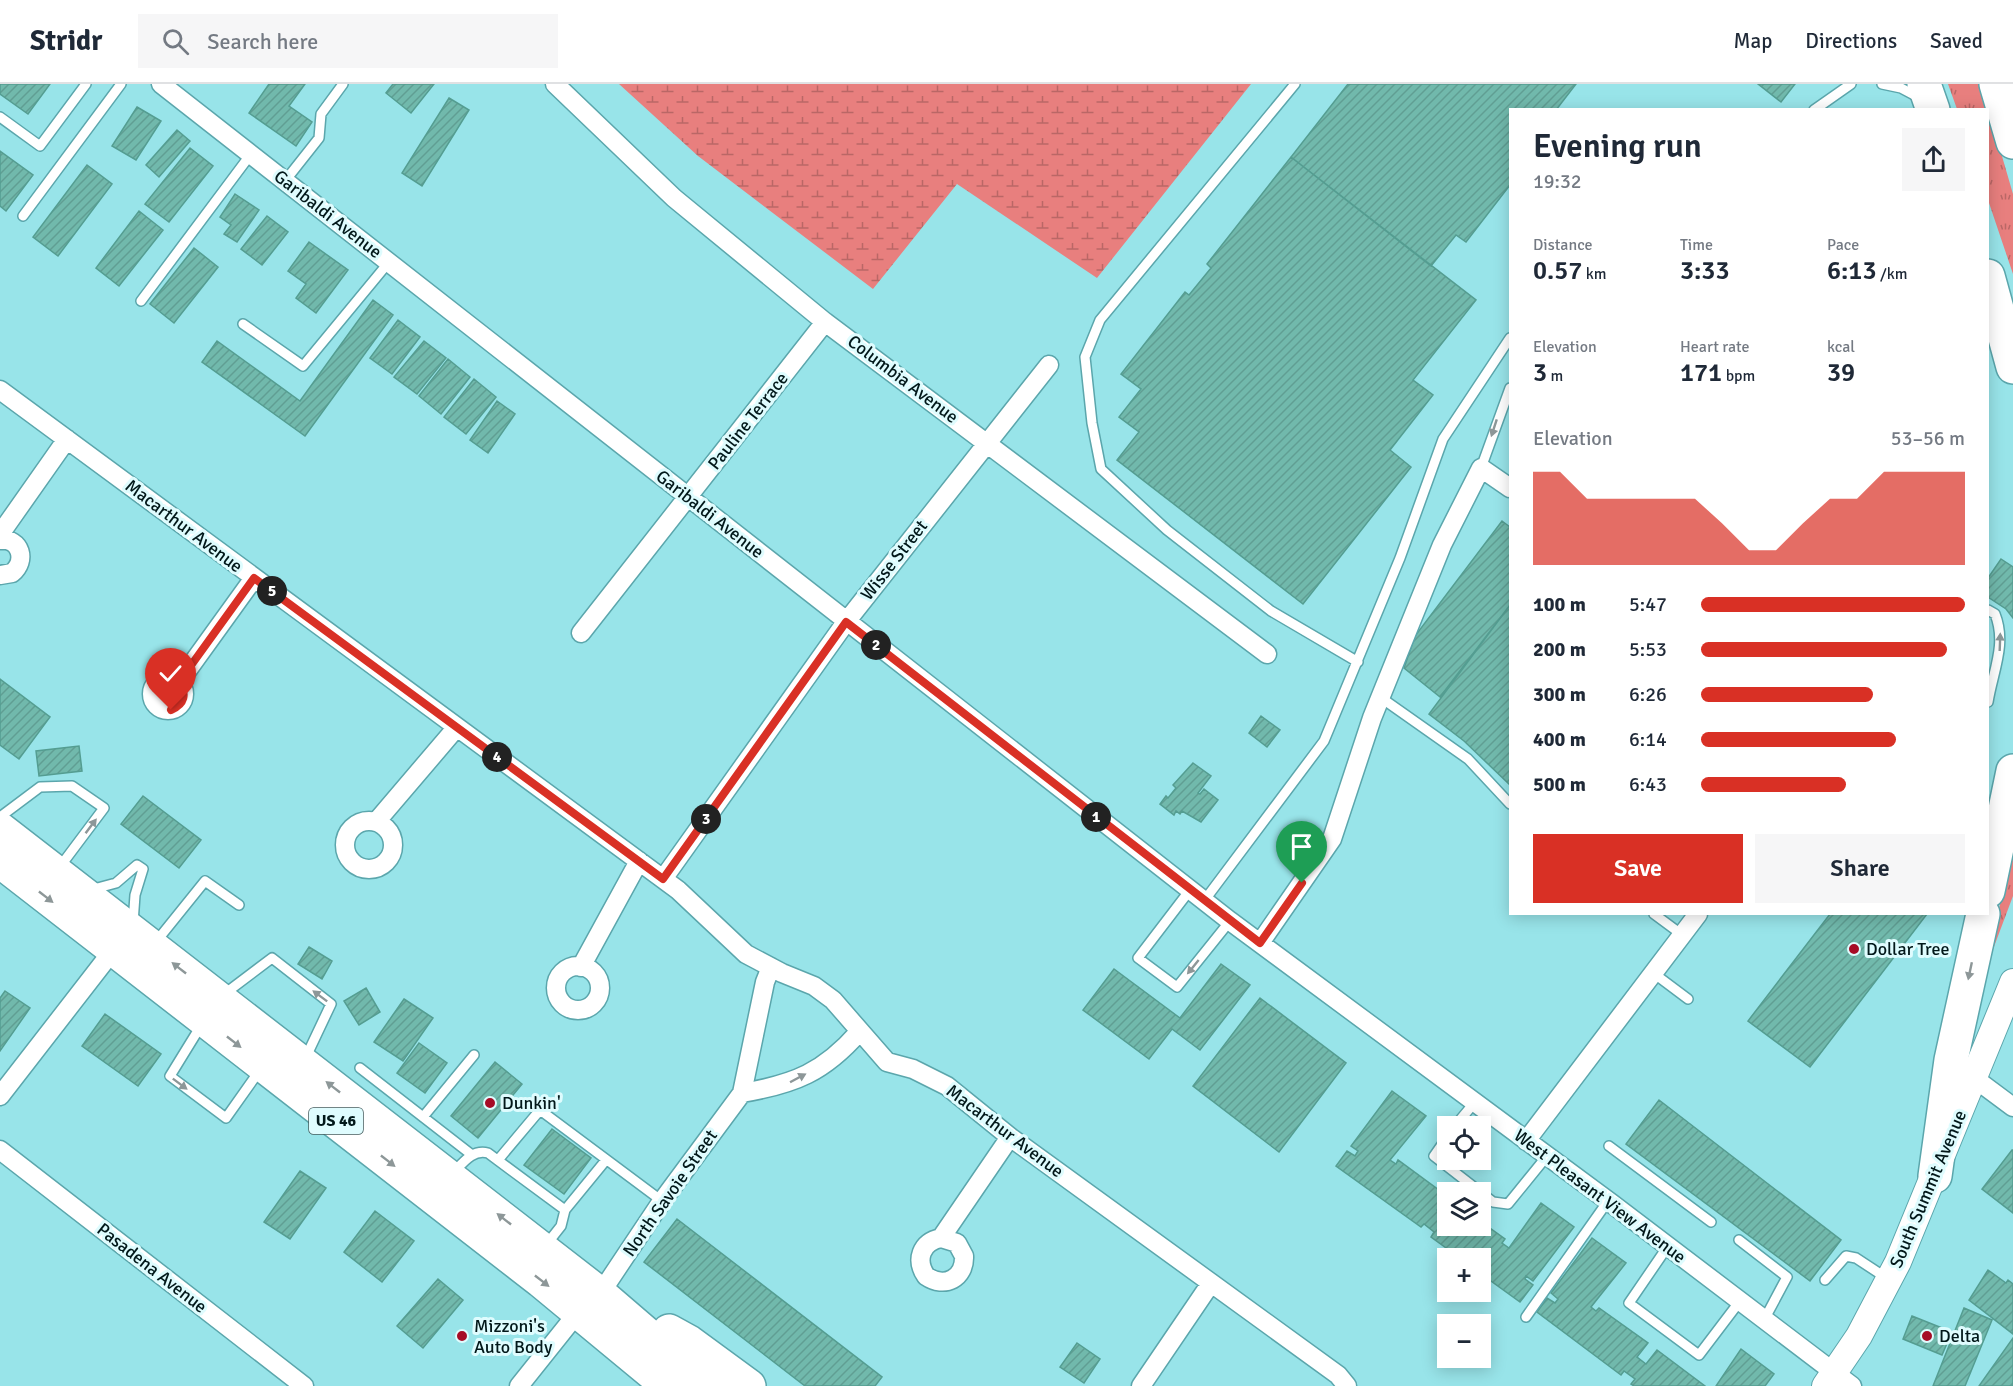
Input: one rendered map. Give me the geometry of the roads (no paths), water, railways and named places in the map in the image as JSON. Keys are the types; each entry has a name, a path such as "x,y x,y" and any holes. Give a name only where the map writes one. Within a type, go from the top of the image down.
{"highway":[{"path":"1996,84 2013,142"},
{"path":"1989,279 2013,349"},
{"path":"1989,280 2013,368"},
{"path":"1989,886 2013,771"},
{"name":"US 46","path":"0,829 68,882 133,943 211,1009 263,1065 707,1386"},
{"name":"US 46","path":"0,861 133,943"},
{"path":"1935,1176 1951,1060 1983,915"},
{"name":"US 46","path":"211,1009 302,1064 460,1166 543,1250 668,1386"},
{"path":"590,1302 689,1342 748,1386"}],"street":[{"name":"Garibaldi Avenue","path":"161,84 846,622 1260,943"},
{"name":"Columbia Avenue","path":"555,84 674,198 825,322 988,442 1267,654"},
{"name":"Pauline Terrace","path":"581,633 825,322"},
{"name":"Wisse Street","path":"663,879 846,622 1049,365"},
{"name":"Macarthur Avenue","path":"0,390 663,879 746,954 814,986 833,1000 887,1062 913,1069 947,1086 1010,1137 1338,1375 1347,1386"},
{"path":"0,575 12,573 17,569 21,557 16,545 2,540 3,530 67,439"},
{"path":"1260,943 1332,839 1380,697 1443,545 1481,468 1509,487"},
{"path":"179,682 254,578"},
{"path":"376,822 457,728"},
{"path":"581,967 639,861"},
{"path":"1526,1141 1697,915"},
{"path":"0,1096 133,943"},
{"name":"West Pleasant View Avenue","path":"1260,943 1668,1246 1764,1320 1836,1382"},
{"name":"North Savoie Street","path":"519,1386 590,1302 742,1093 765,982 771,967"},
{"name":"South Summit Avenue","path":"1836,1382 1889,1279 1935,1176 2013,982"},
{"path":"742,1093 782,1086 824,1066 859,1032"},
{"path":"1974,1078 2013,1107"},
{"path":"941,1238 1010,1137"},
{"name":"Pasadena Avenue","path":"0,1150 304,1386"},
{"path":"1141,1386 1211,1283"}],"lane":[{"path":"0,117 40,146 86,84"},
{"path":"23,216 121,84"},
{"path":"285,181 319,138 321,114 343,84"},
{"path":"1294,84 1100,320 1085,357 1092,423 1101,469 1167,530 1271,611 1358,662"},
{"path":"1881,84 1901,88 1929,99"},
{"path":"1817,108 1847,85"},
{"path":"141,301 250,154"},
{"path":"243,324 303,366 389,262"},
{"path":"1204,901 1314,756 1332,726 1400,558 1443,439 1509,340"},
{"path":"1481,468 1509,390"},
{"path":"1989,611 1995,614 2001,629 2000,652 1990,678"},
{"path":"1380,697 1468,759 1509,803"},
{"path":"0,818 40,787 72,786 104,808 68,882 116,883 137,865 143,869 135,894 133,943"},
{"path":"133,943 205,881 239,905"},
{"path":"1190,890 1138,958 1177,987 1230,921"},
{"path":"1655,915 1682,934"},
{"path":"263,1065 226,1118 170,1077 211,1009 272,958 331,1004 302,1064"},
{"path":"1652,972 1688,999"},
{"path":"423,1117 474,1055"},
{"path":"360,1068 423,1117 460,1166 480,1151 498,1160 564,1210"},
{"path":"1463,1116 1474,1102"},
{"path":"498,1160 540,1110 662,1201"},
{"path":"1609,1146 1712,1222"},
{"path":"1452,1170 1493,1202 1508,1204 1547,1156"},
{"path":"543,1250 561,1226 564,1210 606,1160"},
{"path":"1526,1317 1608,1201"},
{"path":"1738,1240 1787,1277 1764,1320"},
{"path":"1668,1246 1629,1303 1699,1355 1740,1301"},
{"path":"1825,1280 1846,1256 1856,1258 1889,1279"}],"place":[{"name":"Dollar Tree","path":"1854,949"},
{"name":"Dunkin'","path":"490,1103"},
{"name":"Mizzoni's Auto Body","path":"462,1336"},
{"name":"Delta","path":"1927,1336"}]}
